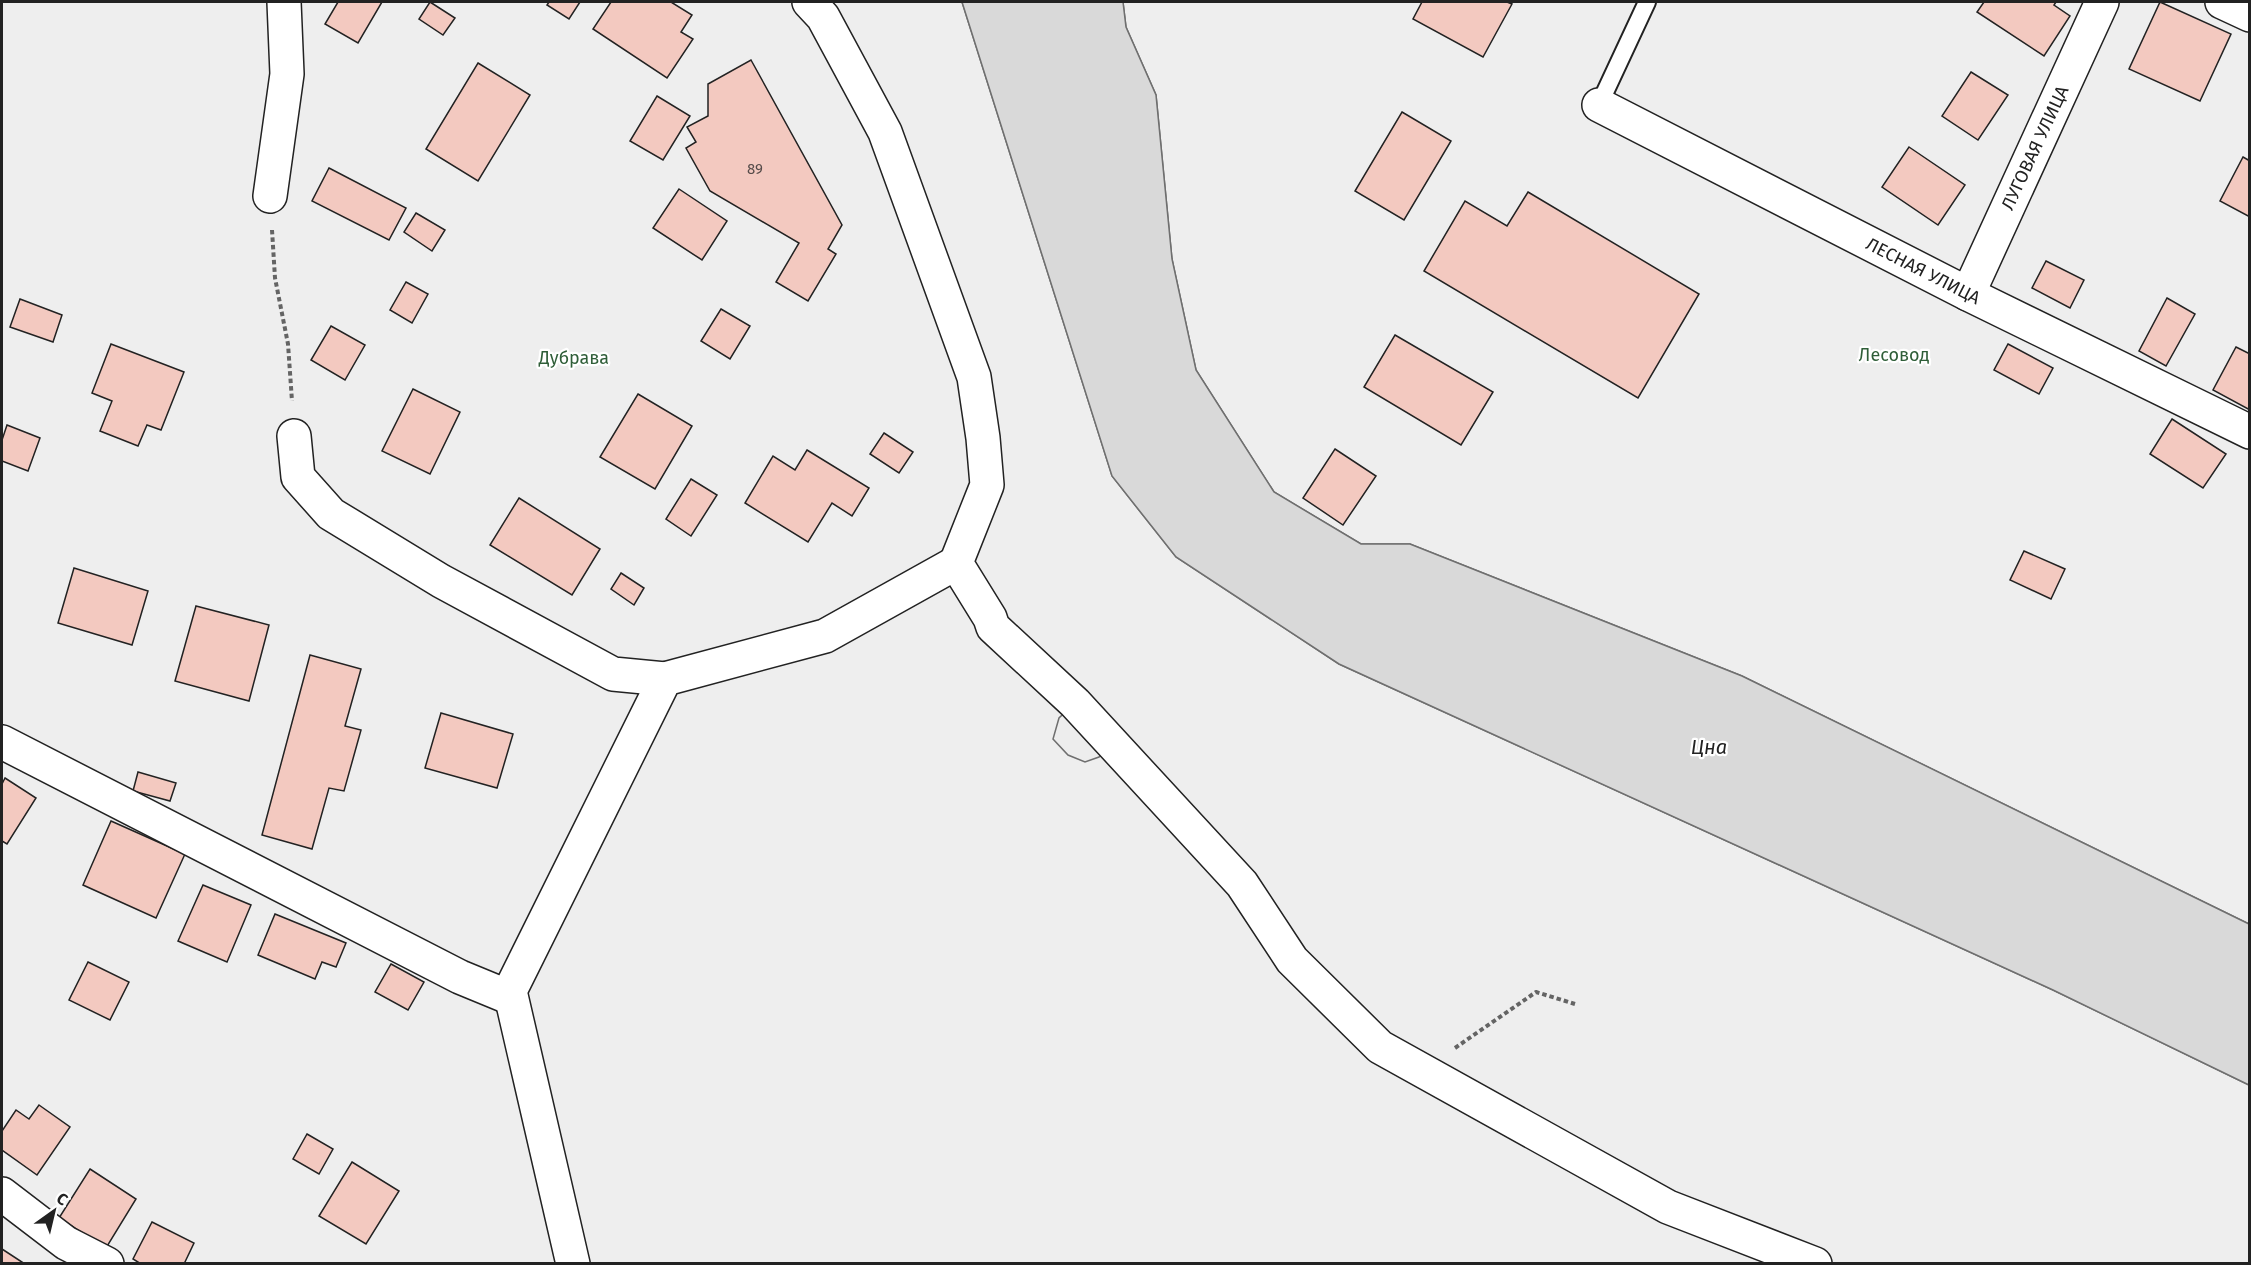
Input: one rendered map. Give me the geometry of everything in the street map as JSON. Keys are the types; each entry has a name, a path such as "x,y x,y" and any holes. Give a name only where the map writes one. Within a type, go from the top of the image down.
{"street":[{"path":"270,196 287,74 284,2"},
{"path":"294,436 298,477 331,514 441,581 614,674 665,679 825,636 956,563 987,486 974,377 885,132 823,16 809,2"},
{"name":"ЛУГОВАЯ УЛИЦА","path":"1968,294 2102,2"},
{"path":"2222,2 2250,15"},
{"name":"ЛЕСНАЯ УЛИЦА","path":"1599,105 1968,294 2250,432"},
{"path":"956,563 990,618 993,627 1066,693 1242,884 1292,960 1380,1047 1668,1207 1815,1263"},
{"path":"573,1263 510,991 665,679"},
{"path":"2,742 460,977 511,998"},
{"path":"2,1194 66,1243 107,1263"}],"lane":[{"path":"1599,105 1647,2"}],"path":[{"path":"270,196 275,278 288,344 294,436"},
{"path":"1422,1071 1536,992 1575,1004"}],"green space":[{"name":"Дубрава","path":"2,2 962,2 1112,476 1176,557 1339,664 2053,990 2249,1085 2249,1263 2,1264"},
{"name":"Лесовод","path":"1123,2 2249,2 2249,924 1742,676 1410,544 1361,544 1274,492 1196,370 1172,259 1156,95 1126,27"}],"shaded area":[{"path":"1075,703 1113,745 1099,757 1085,762 1068,755 1053,739 1059,718"}],"water":[{"name":"Цна","path":"962,2 1123,2 1126,27 1156,95 1172,259 1196,370 1274,492 1361,544 1410,544 1742,676 2249,924 2249,1085 2053,990 1339,664 1176,557 1112,476"}],"building":[{"path":"338,2 382,2 358,43 325,24"},
{"path":"430,2 455,18 443,35 419,19"},
{"path":"549,2 580,2 569,19 547,5"},
{"path":"611,2 671,2 692,15 681,32 693,39 667,78 593,29"},
{"path":"1422,2 1507,2 1512,4 1483,57 1413,19"},
{"path":"1984,2 2056,2 2054,5 2070,16 2044,56 1977,12"},
{"path":"2160,2 2231,34 2200,101 2129,69"},
{"path":"751,60 842,225 828,249 836,254 808,301 776,282 799,243 710,191 686,148 696,142 687,127 708,116 708,84"},
{"path":"478,63 530,95 478,181 426,149"},
{"path":"1971,72 2008,95 1978,140 1942,116"},
{"path":"657,96 690,116 663,160 630,141"},
{"path":"1402,112 1451,141 1404,220 1355,191"},
{"path":"1909,147 1965,185 1938,225 1882,187"},
{"path":"2243,157 2250,161 2250,217 2220,201"},
{"path":"329,168 406,208 389,240 312,201"},
{"path":"679,189 727,221 702,260 653,228"},
{"path":"1528,192 1699,294 1638,398 1424,271 1465,201 1507,226"},
{"path":"416,213 445,230 432,251 404,232"},
{"path":"2046,261 2084,280 2070,308 2032,288"},
{"path":"406,282 428,294 412,323 390,310"},
{"path":"2167,298 2195,314 2166,366 2139,351"},
{"path":"20,299 62,315 53,342 10,327"},
{"path":"721,309 750,326 730,359 701,341"},
{"path":"331,326 365,345 345,380 311,360"},
{"path":"1395,335 1493,392 1461,445 1364,387"},
{"path":"111,344 184,372 161,430 147,425 138,446 100,431 112,401 92,393"},
{"path":"2008,344 2053,368 2039,394 1994,370"},
{"path":"2236,347 2250,354 2250,410 2213,390"},
{"path":"413,389 460,412 430,474 382,451"},
{"path":"638,394 692,426 655,489 600,457"},
{"path":"2172,419 2226,454 2203,488 2150,454"},
{"path":"7,425 40,438 28,471 2,461 2,440"},
{"path":"884,433 913,452 899,473 870,454"},
{"path":"1335,449 1376,476 1343,525 1303,498"},
{"path":"807,450 869,488 852,516 832,503 808,542 745,503 773,456 795,470"},
{"path":"691,479 717,495 691,536 666,519"},
{"path":"519,498 600,549 572,595 490,545"},
{"path":"2024,551 2065,569 2051,599 2010,580"},
{"path":"74,568 148,591 132,645 58,623"},
{"path":"621,573 644,588 634,605 611,589"},
{"path":"196,606 269,625 249,701 175,681"},
{"path":"310,655 361,669 345,726 361,730 344,791 329,788 312,849 262,835"},
{"path":"441,713 513,734 497,788 425,768"},
{"path":"138,772 176,783 170,801 133,791"},
{"path":"5,778 36,798 7,844 2,841 2,784"},
{"path":"111,821 185,854 156,918 83,885"},
{"path":"203,885 251,905 227,962 178,941"},
{"path":"275,914 346,943 336,967 322,962 315,979 258,955"},
{"path":"88,962 129,982 110,1020 69,1000"},
{"path":"391,964 424,982 408,1010 375,992"},
{"path":"39,1105 70,1127 37,1175 2,1150 2,1131 16,1110 29,1119"},
{"path":"307,1134 333,1149 319,1174 293,1159"},
{"path":"352,1162 399,1191 366,1244 319,1216"},
{"path":"90,1169 136,1199 106,1248 59,1218"},
{"path":"152,1222 194,1243 184,1264 141,1264 133,1259"},
{"path":"2,1249 25,1264 2,1264"}]}
